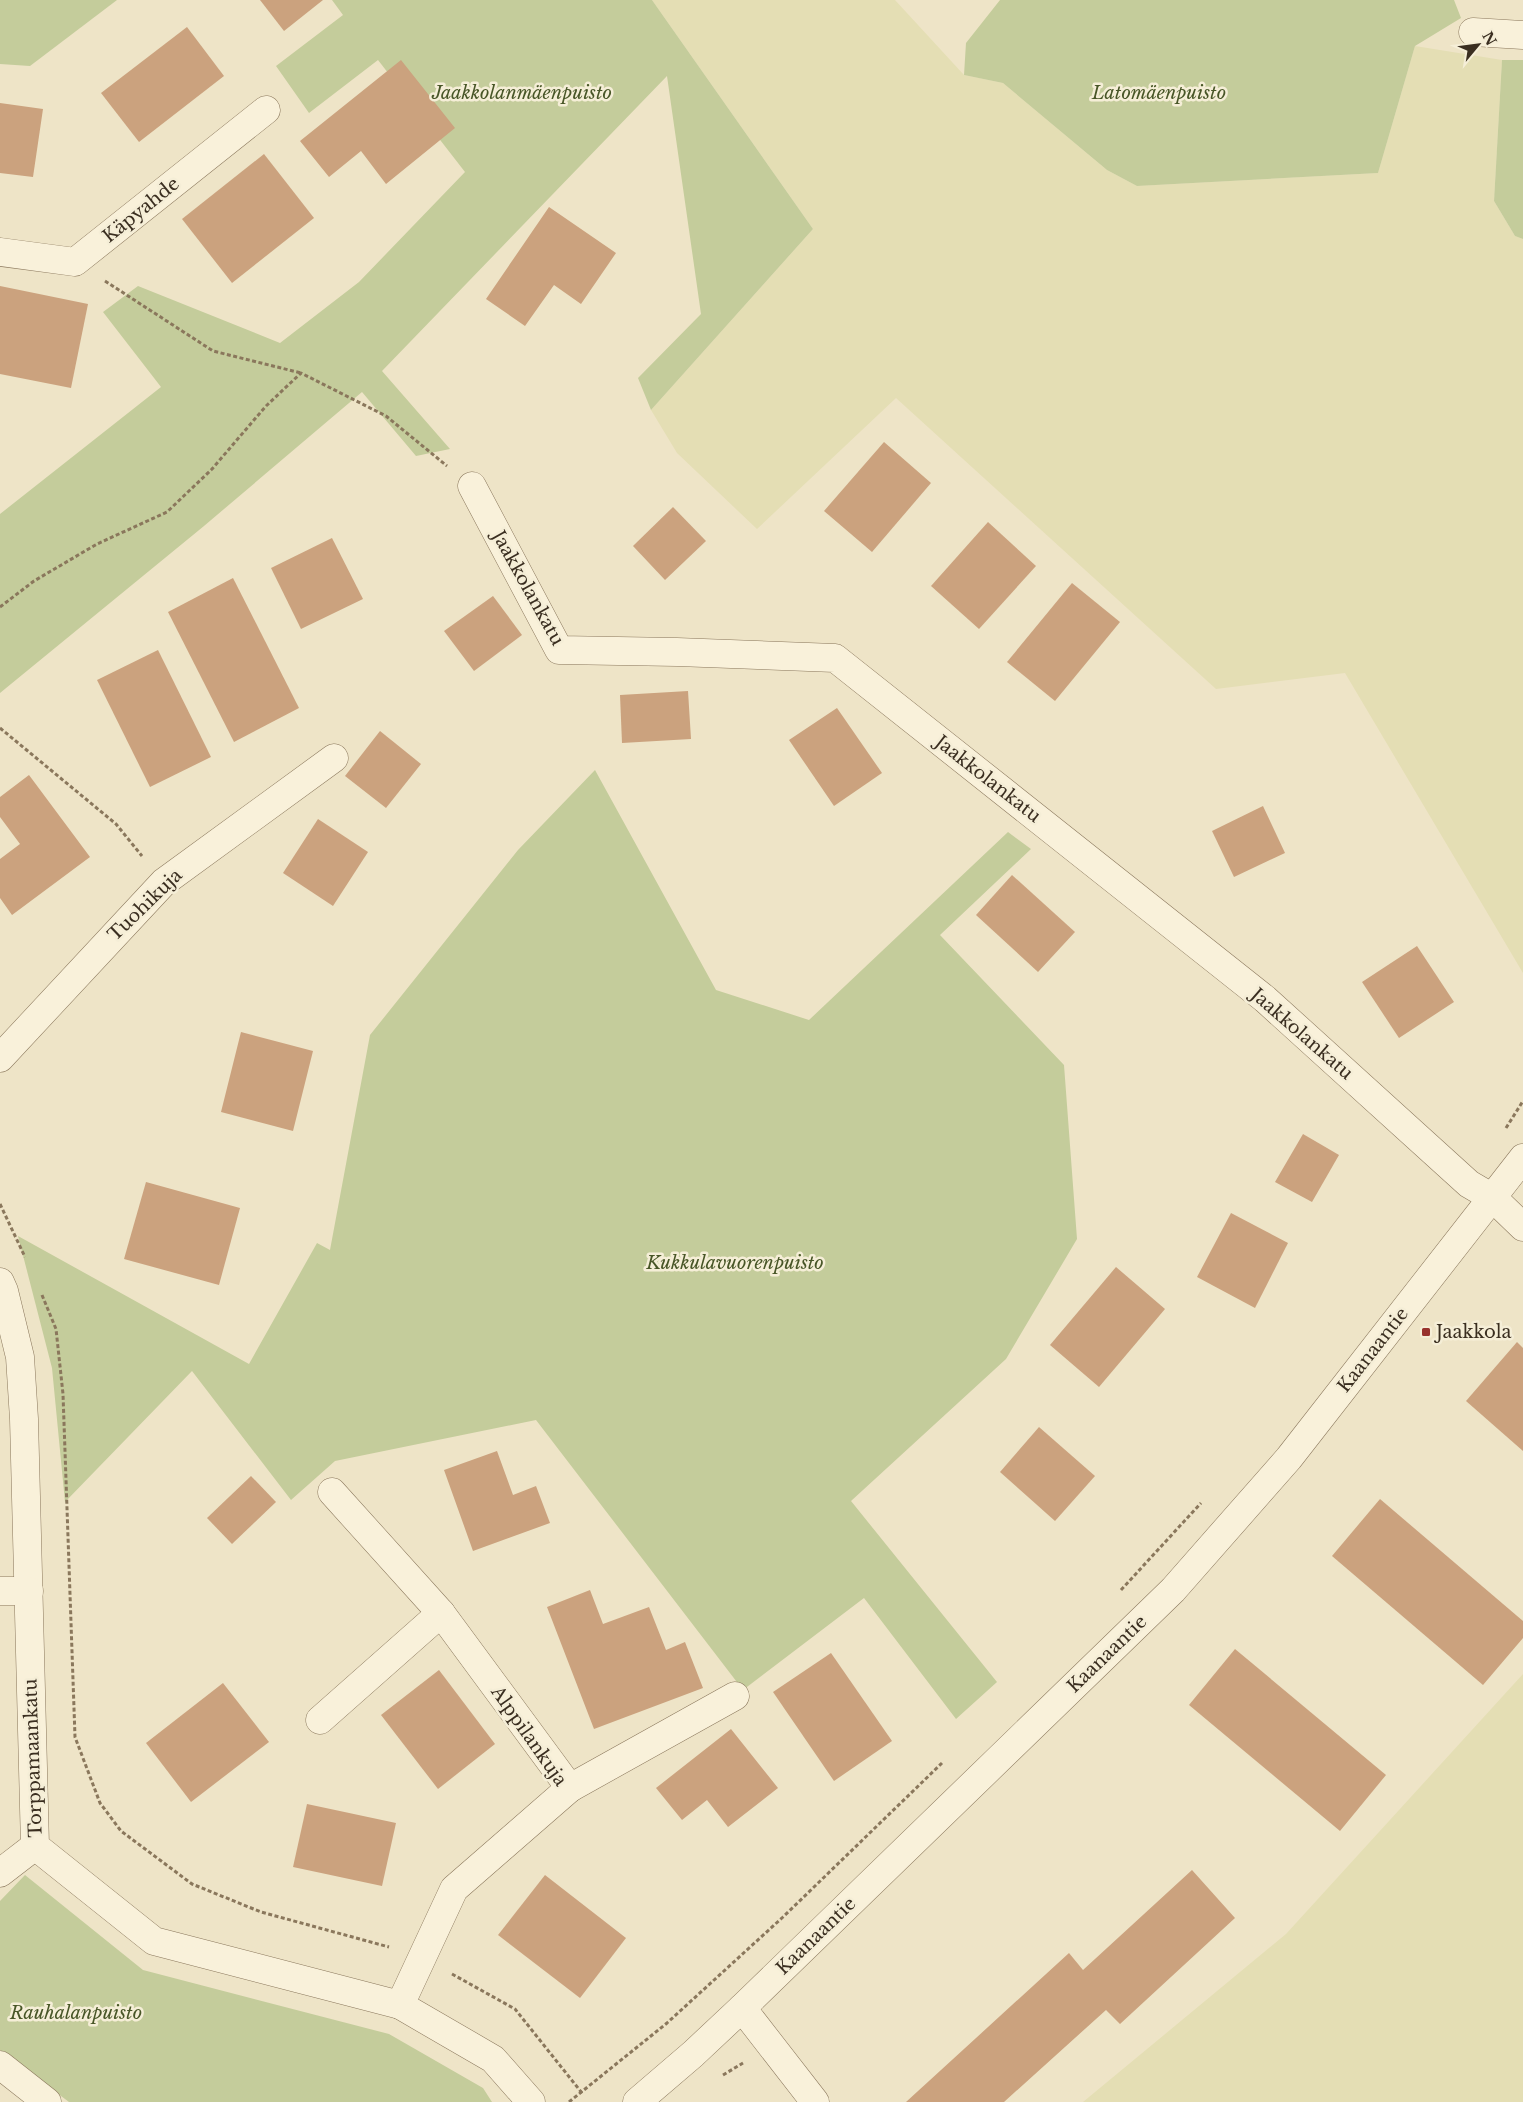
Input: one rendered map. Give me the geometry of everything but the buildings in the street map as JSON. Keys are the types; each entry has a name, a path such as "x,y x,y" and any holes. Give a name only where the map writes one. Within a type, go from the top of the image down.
{"street":[{"path":"1473,32 1523,35"},
{"name":"Käpyahde","path":"75,262 266,110"},
{"path":"0,252 75,262"},
{"name":"Jaakkolankatu","path":"472,486 558,650 835,658 1265,999 1469,1184 1493,1198"},
{"name":"Tuohikuja","path":"0,1058 164,882 334,758"},
{"name":"Kaanaantie","path":"637,2102 693,2054 742,2008 1173,1590 1289,1458 1523,1158"},
{"path":"1493,1198 1523,1227"},
{"name":"Torppamaankatu","path":"0,1282 4,1291 20,1357 29,1591 35,1846 154,1941 400,2005 493,2059 531,2102"},
{"name":"Alppilankuja","path":"332,1492 441,1612 570,1788 454,1889 421,1956 400,2005"},
{"path":"0,1591 29,1591"},
{"path":"320,1720 441,1612"},
{"path":"570,1788 736,1696"},
{"path":"0,1873 35,1846"},
{"path":"742,2008 815,2102"},
{"path":"0,2065 47,2102"}],"path":[{"path":"75,262 214,350 301,373 386,416 472,486"},
{"path":"0,607 34,582 97,544 167,512 212,468 266,406 301,373"},
{"path":"0,728 116,824 164,882"},
{"path":"1506,1130 1523,1101"},
{"path":"0,1204 25,1257"},
{"path":"41,1293 56,1329 63,1394 75,1738 100,1803 121,1831 192,1884 261,1912 421,1956 515,2009 582,2093"},
{"path":"1120,1591 1203,1501"},
{"path":"569,2102 667,2024 783,1917 945,1760"}],"shaded area":[{"path":"652,0 895,0 964,75 1003,83 1107,170 1137,186 1378,173 1415,46 1502,60 1494,201 1515,236 1523,239 1523,973 1345,673 1216,689 896,398 757,529 677,453 651,410 813,229"},
{"path":"1523,1674 1523,2102 1083,2102 1286,1934"}],"green space":[{"path":"0,0 117,0 30,66 0,64"},
{"name":"Jaakkolanmäenpuisto","path":"332,0 652,0 813,229 651,410 638,378 701,314 667,76 382,371 450,449 416,456 362,392 204,526 0,693 0,514 161,387 103,312 138,286 280,343 359,282 465,172 378,60 309,113 276,66 343,15"},
{"name":"Latomäenpuisto","path":"1000,0 1454,0 1461,18 1415,46 1378,173 1137,186 1107,170 1003,83 964,75 966,43"},
{"path":"1502,60 1523,60 1523,239 1515,236 1494,201"},
{"name":"Kukkulavuorenpuisto","path":"595,770 716,990 809,1020 1008,832 1031,849 940,935 1064,1065 1077,1239 1006,1359 851,1501 997,1682 956,1719 864,1598 743,1690 536,1420 335,1461 291,1500 192,1371 65,1502 52,1368 18,1236 249,1364 317,1243 330,1250 370,1035 518,850"},
{"name":"Rauhalanpuisto","path":"25,1875 143,1970 389,2034 483,2088 492,2102 69,2102 0,2050 0,1901"}],"place":[{"name":"Jaakkola","path":"1426,1332"}]}
